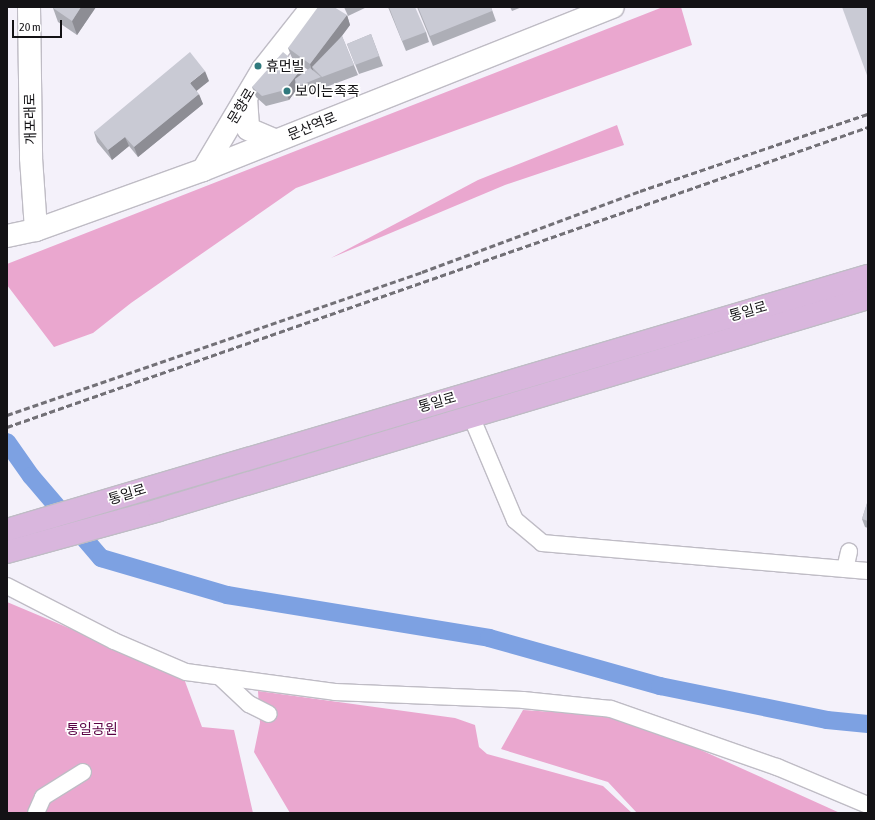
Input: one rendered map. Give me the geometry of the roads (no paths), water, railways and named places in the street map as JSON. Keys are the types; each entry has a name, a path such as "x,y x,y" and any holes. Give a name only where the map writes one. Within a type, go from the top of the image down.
{"main road":[{"name":"통일로","path":"7,530 868,276"},
{"name":"통일로","path":"7,552 159,510 868,298"}],"street":[{"name":"개포래로","path":"29,7 31,158 36,230"},
{"name":"문향로","path":"203,170 264,70 312,7"},
{"name":"문산역로","path":"7,236 36,230 203,170 613,7"},
{"path":"246,98 248,129 276,141"},
{"path":"472,416 515,520 542,543 868,571"},
{"path":"845,569 849,551"},
{"path":"7,586 114,641 186,672 335,692 524,700 611,709 778,767 868,805"},
{"path":"220,677 249,704 269,714"},
{"path":"36,813 44,797 83,772"}],"waterway":[{"path":"7,442 31,476 101,558 227,595 489,638 660,686 827,720 868,724"}],"railway":[{"path":"7,415 422,272 640,191 868,114"},
{"path":"7,427 868,127"}],"place":[{"name":"휴먼빌","path":"258,66"},
{"name":"보이는족족","path":"287,91"}],"park label":[{"name":"통일공원","path":"92,729"}]}
